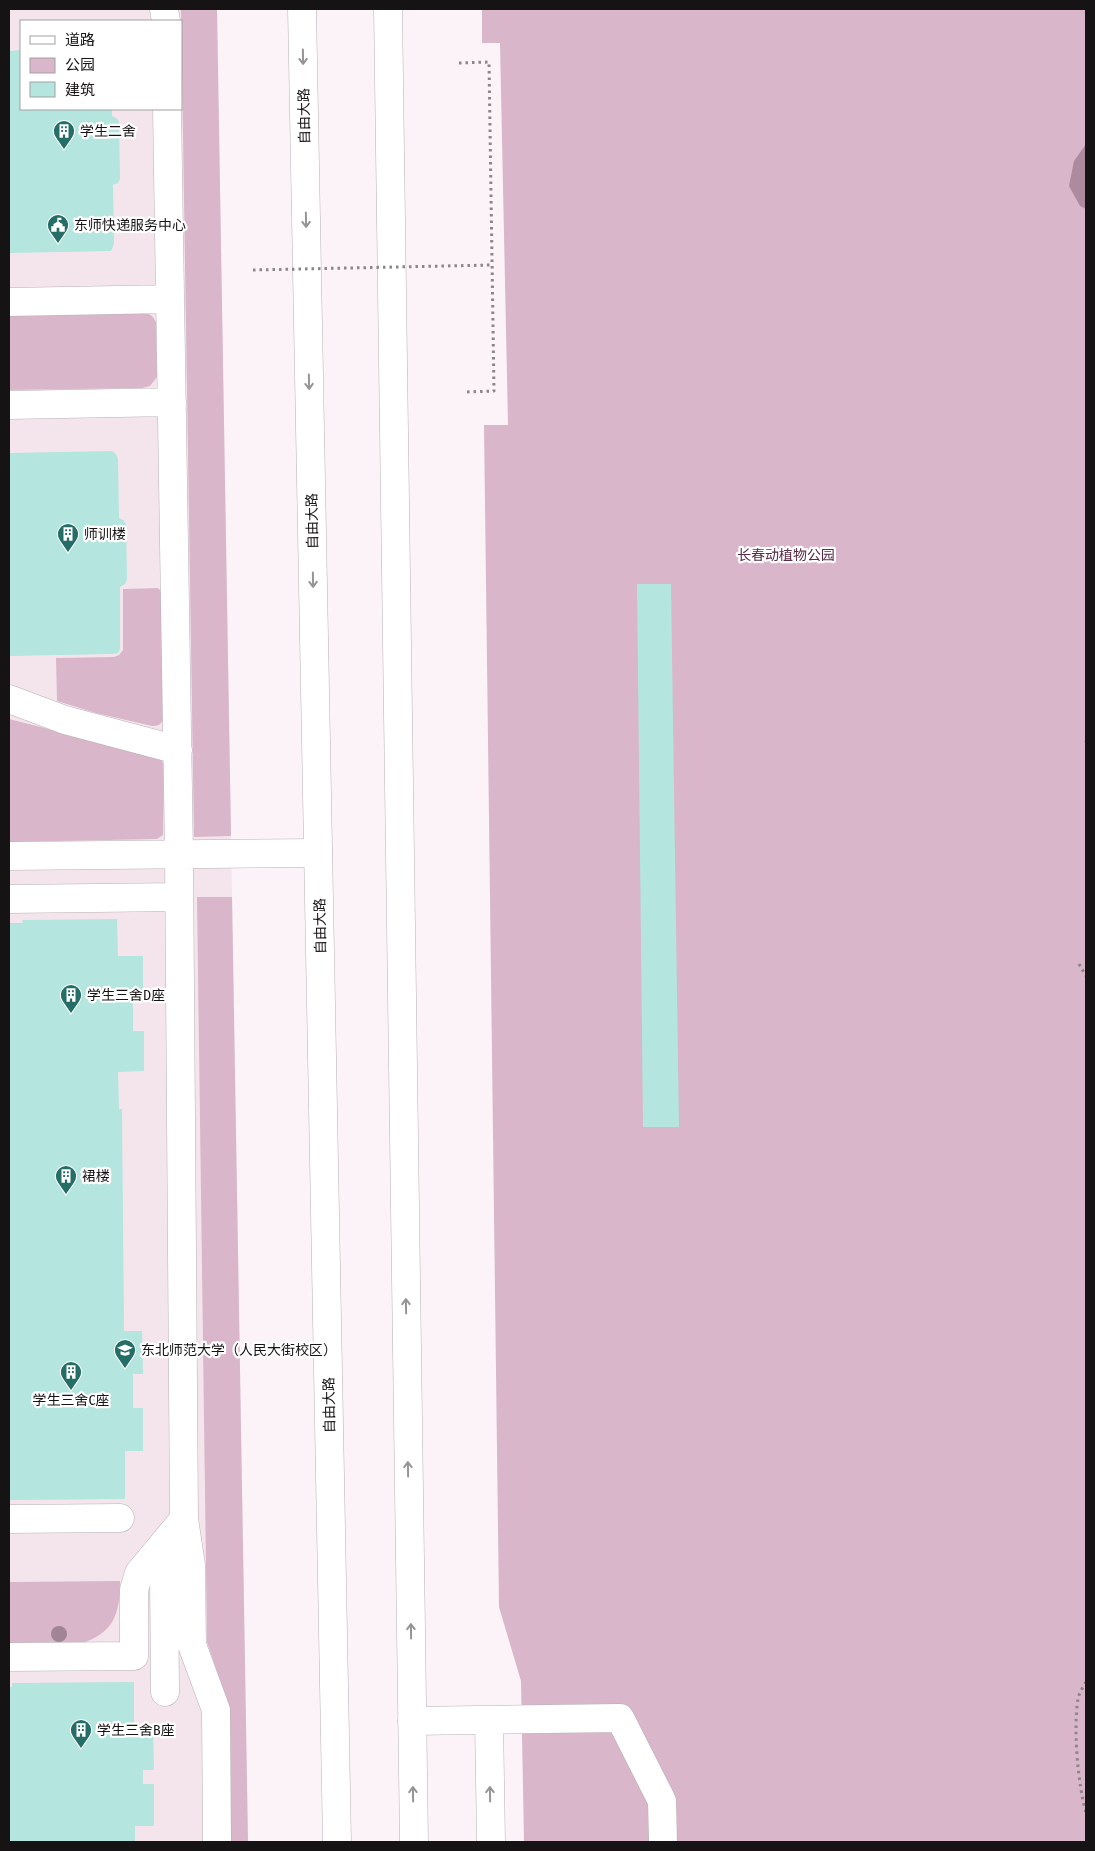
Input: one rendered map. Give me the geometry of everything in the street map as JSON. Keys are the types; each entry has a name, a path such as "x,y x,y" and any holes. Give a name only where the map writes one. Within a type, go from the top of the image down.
{"main road":[{"name":"自由大路","path":"302,9 337,1842"},
{"path":"388,9 414,1842"},
{"path":"167,110 178,750 184,1519 191,1565 192,1645 216,1710 217,1842"},
{"path":"9,302 170,299"},
{"path":"9,405 172,402"},
{"path":"9,699 65,720 178,750"},
{"path":"9,856 318,853"},
{"path":"9,899 179,898"},
{"path":"9,1519 120,1518"},
{"path":"9,1657 134,1656 134,1590 139,1573 184,1519"},
{"path":"165,1692 164,1575 184,1519"},
{"path":"412,1721 620,1718 662,1801 663,1842"},
{"path":"489,1720 491,1842"}],"path":[{"path":"460,63 489,62 494,391 465,392"},
{"path":"253,270 492,265"},
{"path":"1079,964 1086,976"},
{"path":"1086,1682 1078,1698 1076,1735 1082,1800 1086,1813"}],"shaded area":[{"name":"东北师范大学（人民大街校区）","path":"9,9 217,9 248,1842 9,1842"},
{"path":"1086,144 1086,209 1080,206 1069,186 1074,161"}],"green space":[{"path":"181,9 217,9 231,836 194,837"},
{"name":"长春动植物公园","path":"482,9 1086,9 1086,1842 524,1842 521,1681 499,1607 484,425 508,425 500,43 482,43"},
{"path":"145,312 152,316 156,322 157,377 150,386 142,388 9,390 9,314"},
{"path":"158,588 161,591 164,718 160,724 152,726 96,713 57,701 56,658 114,657 119,655 123,650 123,589"},
{"path":"9,719 154,756 161,760 164,764 163,835 157,839 9,842"},
{"path":"197,897 232,897 248,1842 229,1842 229,1707 207,1642"},
{"path":"120,1581 119,1603 116,1613 113,1621 100,1635 79,1644 9,1645 9,1582"}],"building":[{"name":"学生二舍","path":"20,50 20,110 112,110 112,116 119,121 120,179 118,183 113,185 114,244 111,251 9,253 9,51"},
{"name":"师训楼","path":"112,451 118,459 119,518 126,524 127,579 125,584 120,587 120,649 118,653 9,656 9,453"},
{"path":"637,584 671,584 679,1127 643,1127"},
{"path":"117,919 118,956 143,956 143,996 133,996 133,1031 144,1031 144,1071 118,1072 119,1109 122,1109 124,1331 142,1331 143,1374 133,1374 133,1408 143,1408 143,1451 125,1451 125,1499 9,1500 9,923 23,923 22,920"},
{"name":"学生三舍B座","path":"134,1682 134,1728 153,1728 154,1770 143,1770 143,1784 154,1784 154,1826 135,1826 135,1842 9,1842 9,1687 12,1687 12,1683"}],"place":[{"name":"学生二舍","path":"64,150"},
{"name":"东师快递服务中心","path":"58,244"},
{"name":"师训楼","path":"68,553"},
{"name":"学生三舍D座","path":"71,1014"},
{"name":"裙楼","path":"66,1195"},
{"name":"东北师范大学（人民大街校区）","path":"125,1369"},
{"name":"学生三舍C座","path":"71,1391"},
{"name":"学生三舍B座","path":"81,1749"}]}
